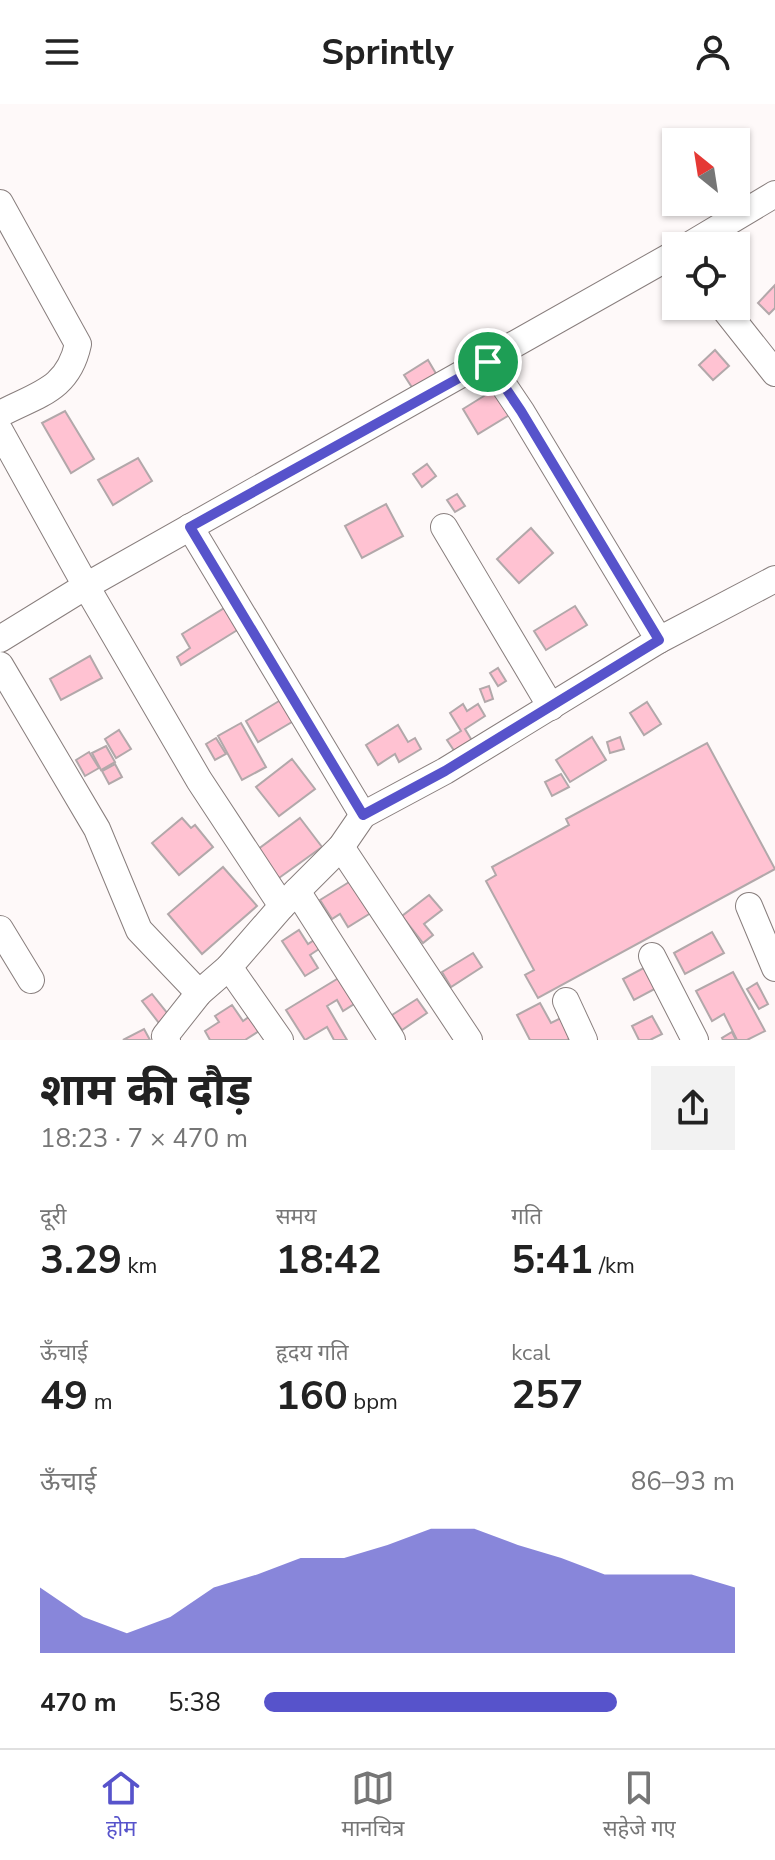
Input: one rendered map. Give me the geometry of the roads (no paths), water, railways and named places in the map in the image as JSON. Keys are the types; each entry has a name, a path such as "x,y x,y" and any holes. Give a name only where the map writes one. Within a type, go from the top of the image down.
{"street":[{"path":"711,232 775,194"},
{"path":"0,203 78,344 73,366 64,380 0,414"},
{"path":"0,639 86,586 662,261"},
{"path":"733,320 775,373"},
{"path":"488,362 521,411 659,640"},
{"path":"0,431 199,780 392,1040"},
{"path":"190,527 363,815"},
{"path":"444,527 551,707"},
{"path":"167,1040 165,1036 199,993 229,967 341,847 363,815 445,771 659,640 775,579"},
{"path":"0,665 97,829 139,930 199,993"},
{"path":"341,847 469,1040"},
{"path":"749,906 775,968"},
{"path":"0,929 31,980"},
{"path":"652,956 695,1040"},
{"path":"229,967 280,1040"},
{"path":"566,1001 584,1040"}]}
